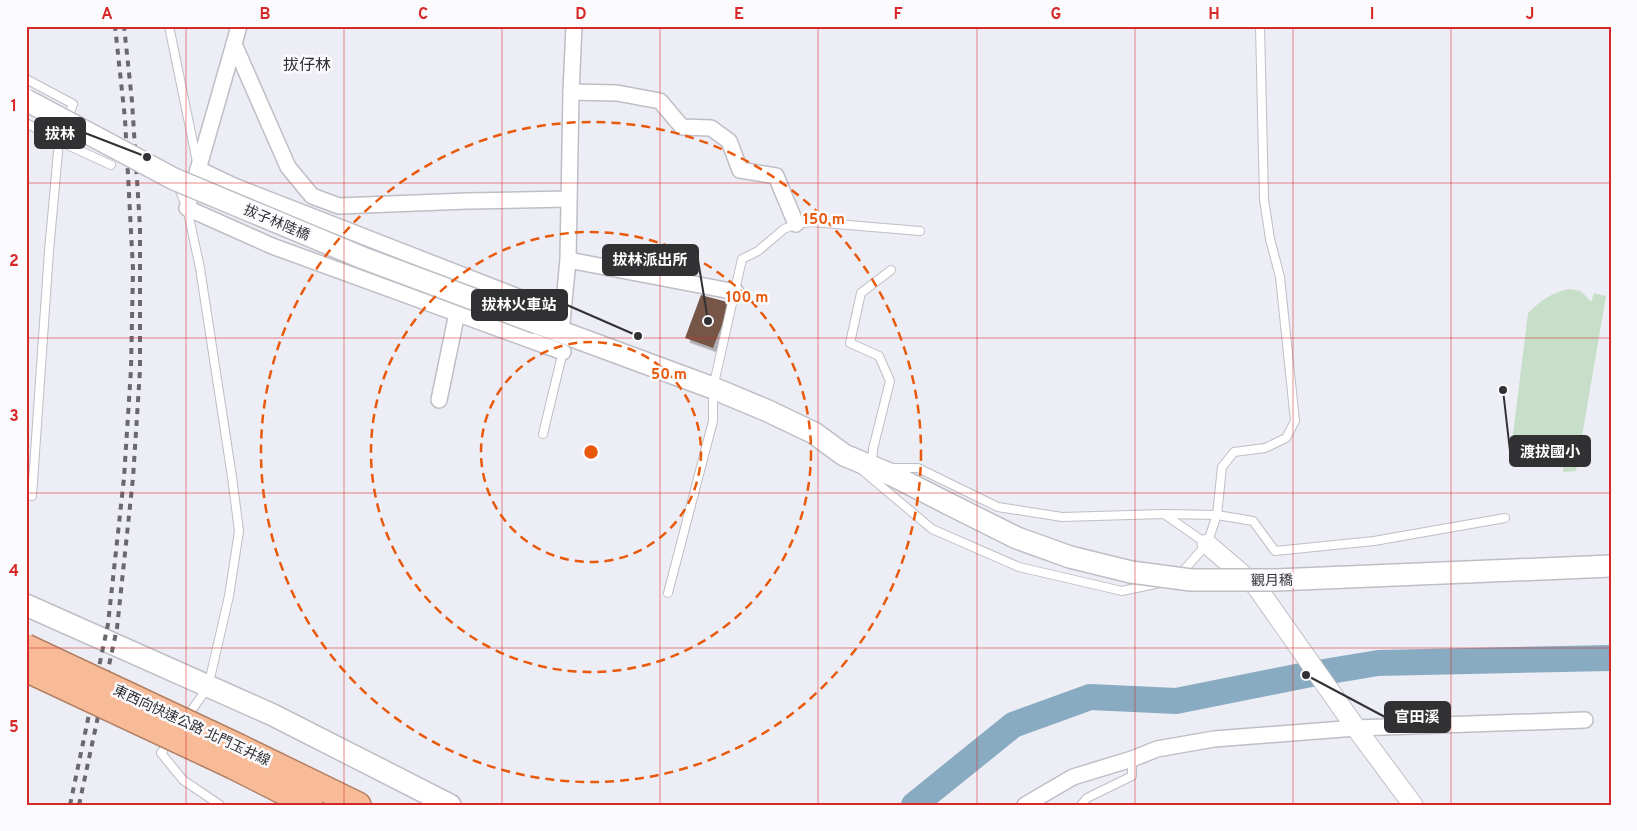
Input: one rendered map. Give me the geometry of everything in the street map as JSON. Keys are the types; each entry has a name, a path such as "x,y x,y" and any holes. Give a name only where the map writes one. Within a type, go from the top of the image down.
{"highway":[{"name":"東西向快速公路 北門玉井線","path":"26,646 358,805"},
{"name":"東西向快速公路 北門玉井線","path":"26,669 233,766 310,805"}],"main road":[{"name":"拔子林陸橋","path":"26,100 174,179 363,258 713,388"},
{"name":"觀月穚","path":"713,388 768,410 814,433 844,455 892,475 1018,538 1070,557 1131,572 1192,580 1276,580 1611,566"},
{"path":"26,604 273,715 450,805"}],"street":[{"path":"239,26 187,208 272,246 458,312 563,333"},
{"path":"563,333 568,260 568,199 574,26"},
{"path":"234,44 288,167 312,196 339,206 568,199"},
{"path":"571,92 617,93 660,101 682,127 711,128 728,141 740,170 776,176 796,224"},
{"path":"198,168 234,186 563,333"},
{"path":"568,260 736,292"},
{"path":"439,400 458,312"},
{"path":"1207,544 1256,586 1413,805"},
{"path":"1025,805 1073,777 1132,759 1157,749 1214,739 1356,728 1585,720"}],"lane":[{"path":"169,26 198,168"},
{"path":"844,455 932,529 1019,567 1122,591 1162,583 1184,571 1207,544 1217,515 1222,467 1234,452 1265,448 1286,438 1295,421 1280,277 1270,239 1264,198 1260,26"},
{"path":"26,79 73,104 59,141 48,251 32,496"},
{"path":"26,123 111,166"},
{"path":"146,157 172,168 187,208 200,268 239,531 228,596 208,686 161,753 183,780 220,805"},
{"path":"668,593 713,421 713,388 742,259 758,251 784,228 796,224 812,222 920,231"},
{"path":"891,270 861,293 850,343 879,356 890,381 873,449 872,467 918,468 998,507 1062,517 1164,514 1217,515 1253,521 1275,551 1374,541 1505,518"},
{"path":"543,434 563,333"},
{"path":"1164,514 1207,544"},
{"path":"1081,805 1087,798 1132,776 1132,759"}],"green space":[{"path":"1569,289 1581,291 1591,302 1594,293 1606,296 1576,471 1563,472 1564,452 1555,460 1547,463 1533,462 1523,454 1513,434 1528,313 1546,298 1557,292"}],"building":[{"path":"701,295 731,303 713,348 685,338"}],"waterway":[{"path":"914,805 1013,725 1090,697 1176,701 1306,675 1378,663 1611,658"}],"railway":[{"path":"70,805 108,624 124,478 131,369 133,269 125,119 115,26"},
{"path":"79,805 117,628 133,478 140,370 140,227 132,101 124,26"}],"place":[{"name":"拔林","path":"147,157"},
{"name":"拔林派出所","path":"708,321"},
{"name":"拔林火車站","path":"638,336"},
{"name":"渡拔國小","path":"1503,390"},
{"name":"官田溪","path":"1306,675"}],"district":[{"name":"拔仔林","path":"307,64"}]}
